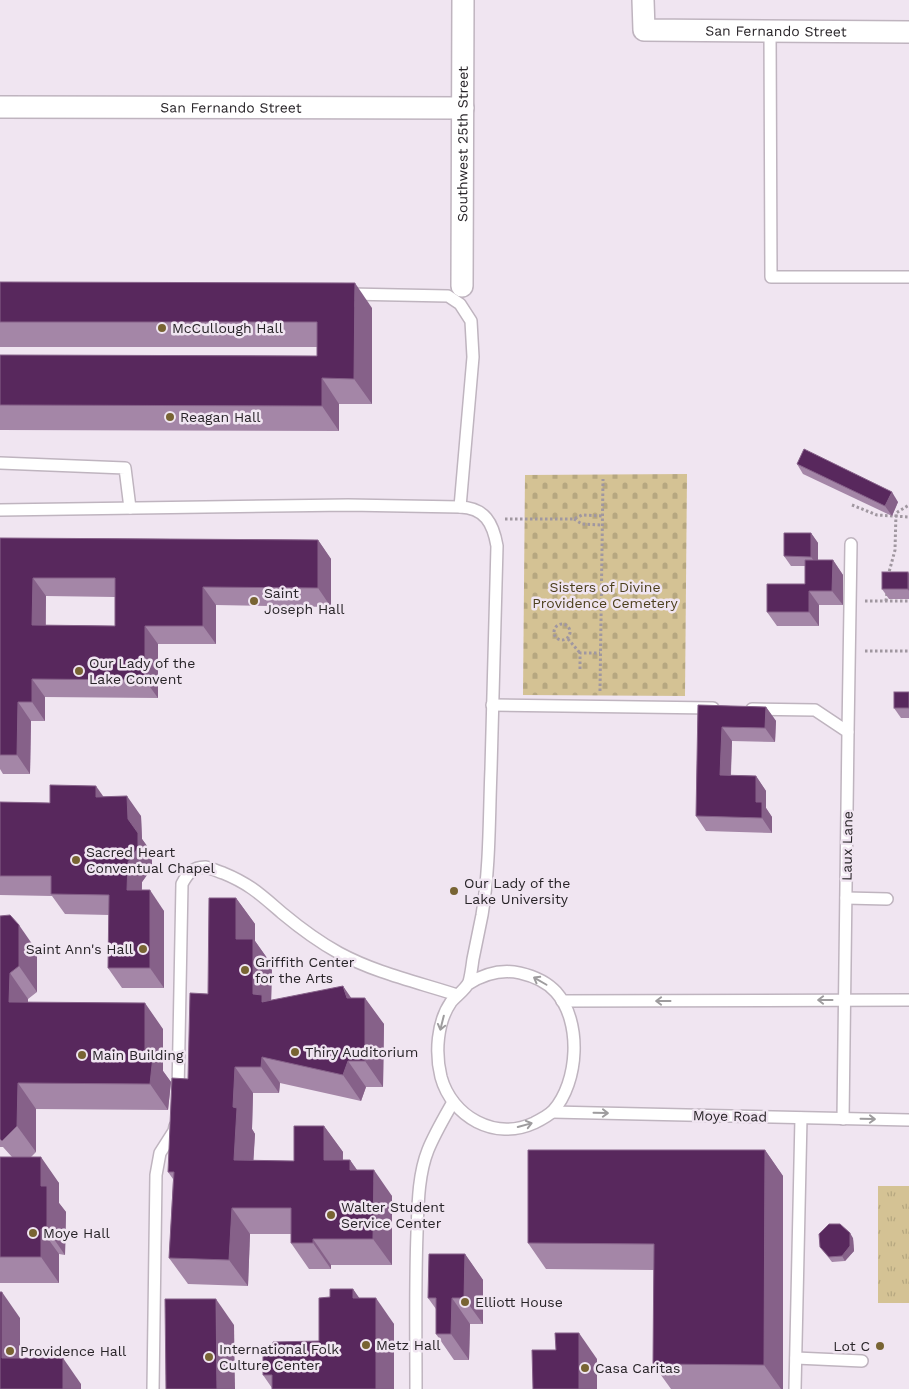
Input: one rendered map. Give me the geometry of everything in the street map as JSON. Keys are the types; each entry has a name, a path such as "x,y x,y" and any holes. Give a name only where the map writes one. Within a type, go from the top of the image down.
{"street":[{"name":"Southwest 25th Street","path":"461,295 463,0"},
{"name":"San Fernando Street","path":"643,0 644,30 909,32"},
{"name":"San Fernando Street","path":"0,107 463,108"}],"lane":[{"path":"770,31 771,276 909,277"},
{"path":"342,294 461,295 471,321 473,357 460,507"},
{"path":"0,463 125,468 130,508"},
{"path":"0,510 348,505 460,507 476,509 492,523 497,546 488,860 482,913 468,984"},
{"name":"Laux Lane","path":"843,1119 851,544"},
{"path":"492,704 815,710 848,732"},
{"path":"152,1389 156,1175 160,1153 174,1132 179,1076 182,884 186,876 193,870 204,867 238,879 264,896 309,934 337,952 368,967 400,979 457,995"},
{"path":"846,898 887,900"},
{"path":"514,971 540,980 555,991 570,1018 574,1047 571,1075 564,1095 552,1112 533,1123 512,1129 487,1127 470,1118 453,1102 442,1078 438,1059 441,1023 446,1011 457,995 468,984 495,972 514,971"},
{"path":"562,1001 909,1000"},
{"path":"416,1389 416,1262 422,1176 428,1151 441,1122 453,1102"},
{"name":"Moye Road","path":"552,1112 909,1120"},
{"path":"795,1389 801,1118"},
{"path":"796,1358 862,1361"}],"path":[{"path":"601,706 602,479"},
{"path":"852,505 877,515 909,516"},
{"path":"887,581 895,550 895,516 896,513 909,505"},
{"path":"486,519 574,519 582,515 602,516"},
{"path":"574,519 582,524 602,525"},
{"path":"886,601 887,588"},
{"path":"850,601 909,601"},
{"path":"560,624 568,626 570,634 568,639 562,641 555,637 554,632 560,624"},
{"path":"568,639 580,654 580,669"},
{"path":"849,650 909,651"},
{"path":"580,654 600,653"}],"green space":[{"name":"Sisters of Divine Providence Cemetery","path":"687,474 685,696 523,695 525,475"},
{"path":"878,1186 909,1186 909,1303 878,1303"}],"building":[{"path":"0,282 355,283 354,379 322,378 322,406 0,405 0,355 317,356 317,322 0,322"},
{"path":"804,449 892,492 885,506 797,464"},
{"path":"784,533 811,533 811,557 784,556"},
{"path":"0,538 318,540 318,588 203,587 203,626 145,626 145,680 32,679 32,702 18,702 17,755 0,755","holes":["33,578 115,578 115,626 32,625"]},
{"path":"805,560 833,560 832,591 809,591 809,612 767,612 767,584 805,584"},
{"path":"882,572 908,572 908,589 882,589"},
{"path":"894,692 909,692 909,708 894,708"},
{"path":"698,705 766,707 765,728 722,727 720,775 756,776 756,802 762,802 762,818 696,816"},
{"name":"Sacred Heart Conventual Chapel","path":"50,785 96,786 96,797 127,796 128,819 138,833 138,848 128,862 127,890 150,890 150,968 108,968 109,895 51,894 51,876 0,876 0,802 50,803"},
{"path":"209,898 236,898 236,939 253,939 253,994 262,995 262,1002 343,986 347,998 365,998 365,1061 348,1061 343,1075 262,1057 261,1067 235,1067 233,1107 237,1108 234,1160 294,1161 294,1126 324,1126 324,1160 350,1160 350,1170 374,1170 373,1239 313,1239 313,1243 291,1243 291,1208 232,1208 229,1260 169,1258 174,1172 168,1172 172,1078 188,1079 190,993 208,994"},
{"path":"10,915 19,925 19,966 10,973 9,1002 145,1003 145,1056 153,1056 150,1084 18,1083 17,1126 2,1141 0,1139 0,916"},
{"path":"528,1150 765,1150 764,1365 653,1364 654,1244 528,1243"},
{"path":"0,1157 41,1157 41,1186 47,1186 47,1229 41,1229 41,1257 0,1257"},
{"path":"829,1224 840,1224 850,1233 850,1246 842,1256 829,1257 820,1247 819,1234"},
{"path":"429,1254 465,1254 464,1298 452,1298 451,1334 436,1334 436,1298 428,1298"},
{"path":"330,1289 353,1289 353,1298 376,1298 376,1389 272,1389 272,1375 263,1375 263,1352 273,1352 273,1342 319,1341 319,1298 330,1297"},
{"path":"0,1292 2,1292 2,1358 63,1358 63,1389 0,1389"},
{"path":"165,1299 216,1299 217,1389 166,1389"},
{"path":"555,1333 579,1333 579,1389 533,1389 532,1350 556,1350"}],"place":[{"name":"McCullough Hall","path":"162,328"},
{"name":"Reagan Hall","path":"170,417"},
{"name":"Saint Joseph Hall","path":"254,601"},
{"name":"Our Lady of the Lake Convent","path":"79,671"},
{"name":"Sacred Heart Conventual Chapel","path":"76,860"},
{"name":"Our Lady of the Lake University","path":"454,891"},
{"name":"Saint Ann's Hall","path":"143,949"},
{"name":"Griffith Center for the Arts","path":"245,970"},
{"name":"Thiry Auditorium","path":"295,1052"},
{"name":"Main Building","path":"82,1055"},
{"name":"Walter Student Service Center","path":"331,1215"},
{"name":"Moye Hall","path":"33,1233"},
{"name":"Elliott House","path":"465,1302"},
{"name":"Metz Hall","path":"366,1345"},
{"name":"Lot C","path":"880,1346"},
{"name":"Providence Hall","path":"10,1351"},
{"name":"International Folk Culture Center","path":"209,1357"},
{"name":"Casa Caritas","path":"585,1368"}]}
